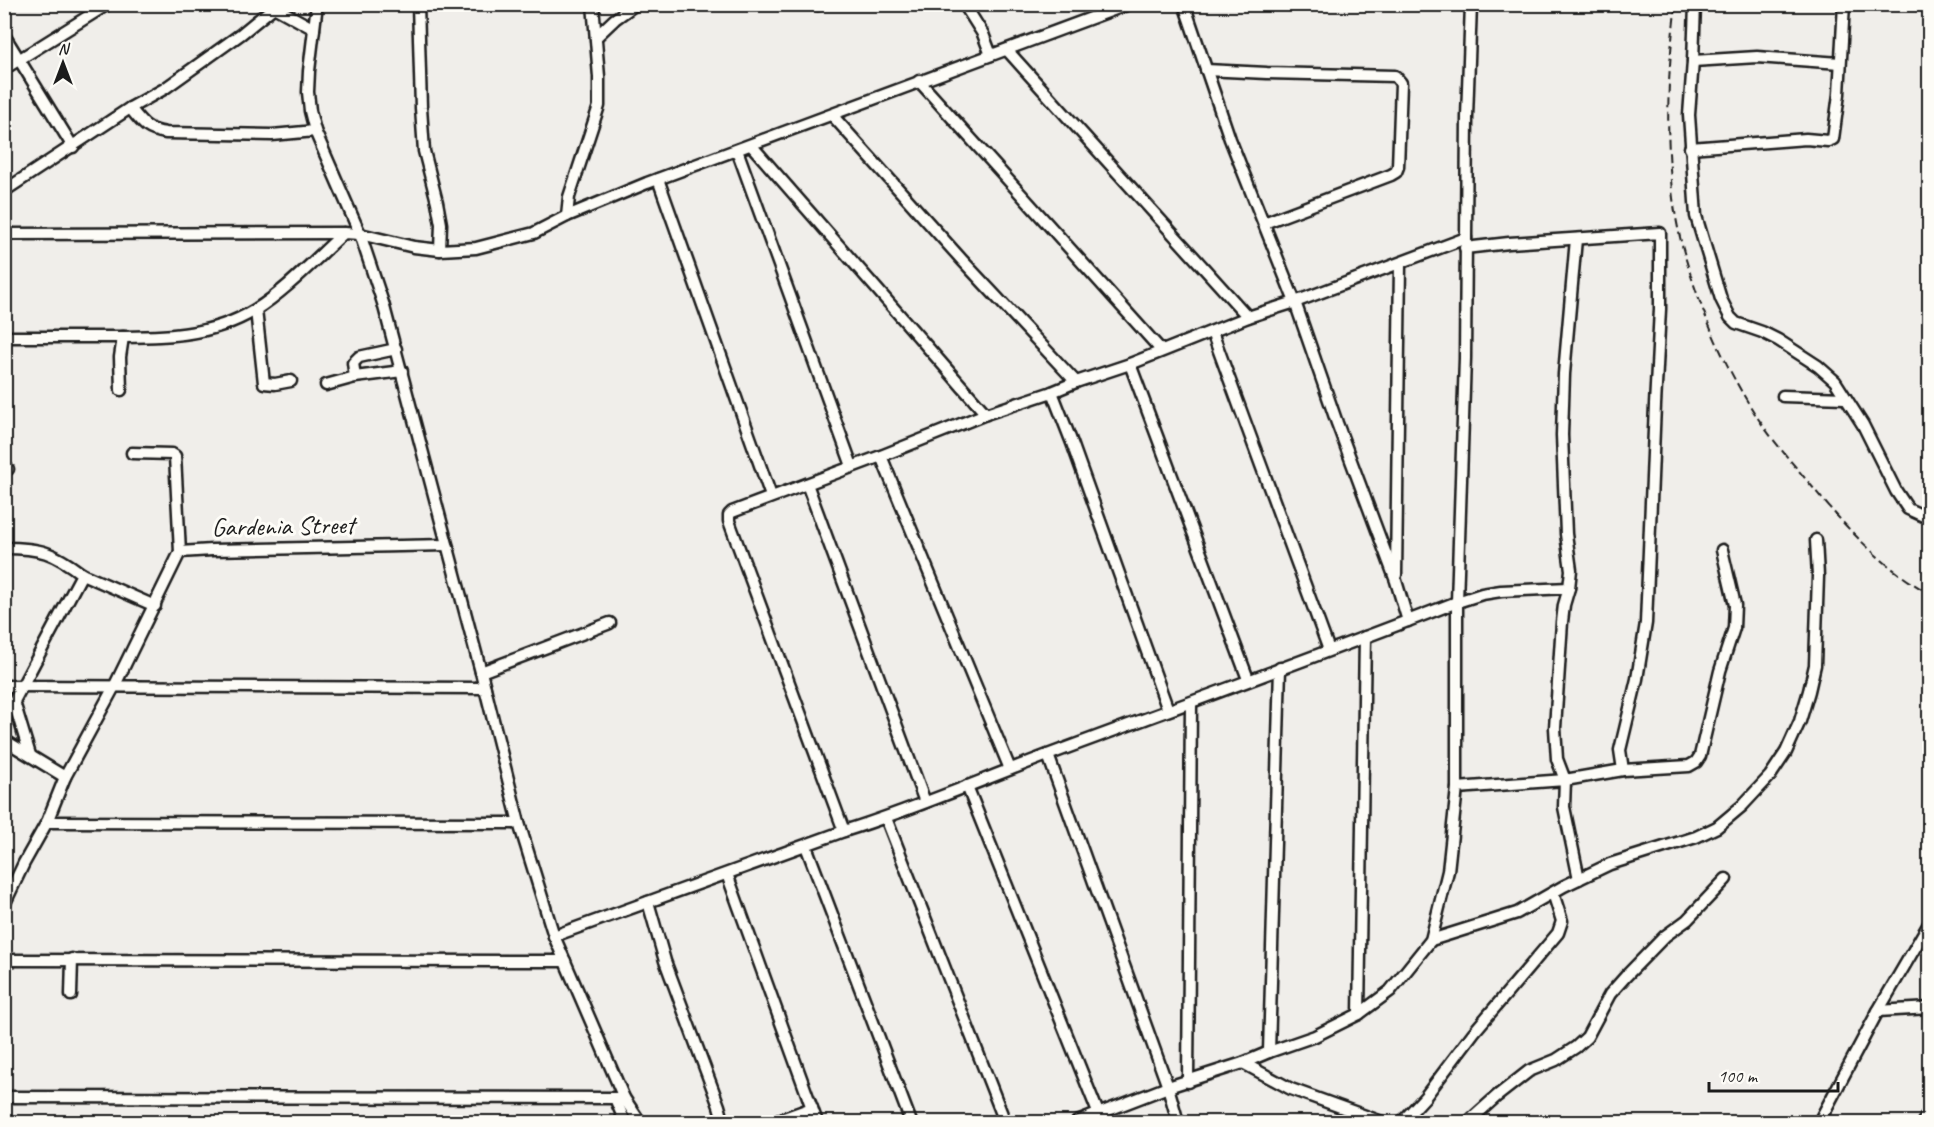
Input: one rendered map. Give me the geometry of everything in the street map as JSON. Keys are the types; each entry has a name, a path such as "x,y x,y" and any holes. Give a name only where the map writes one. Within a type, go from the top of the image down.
{"street":[{"path":"4,69 108,4"},
{"path":"317,4 308,92 315,130 360,234 396,349 519,823 554,936 620,1098 625,1122"},
{"path":"418,4 424,150 441,224 440,250"},
{"path":"567,216 569,197 599,106 593,4"},
{"path":"596,37 636,4"},
{"path":"964,4 983,34 991,55"},
{"path":"4,234 344,233 360,234 414,247 440,250 476,248 534,233 567,216 658,179 1129,4"},
{"path":"1184,4 1230,139 1295,302 1396,581 1408,621"},
{"path":"1077,1122 1315,1036 1359,1014 1390,991 1431,940 1448,871 1457,788 1457,602 1465,358 1467,117 1471,4"},
{"path":"1695,4 1689,115 1690,148 1696,216 1721,299 1730,317 1736,323 1778,340 1818,366 1835,381 1863,425 1896,491 1908,509 1929,519"},
{"path":"1690,148 1833,139 1844,4"},
{"path":"4,191 130,108 164,89 274,6 314,29"},
{"path":"4,35 73,147"},
{"path":"1007,50 1248,317"},
{"path":"1693,62 1757,57 1840,63"},
{"path":"1206,70 1267,74 1395,76 1401,83 1396,172 1264,223"},
{"path":"919,81 1161,350"},
{"path":"130,108 146,128 154,132 272,135 315,130"},
{"path":"832,115 962,260 1076,382"},
{"path":"750,145 986,414"},
{"path":"737,150 852,466"},
{"path":"658,179 771,496"},
{"path":"4,337 123,337 208,331 256,310 310,266 344,233"},
{"path":"844,831 729,521 729,515 732,512 986,414 1052,392 1248,317 1466,243 1509,243 1660,233 1660,309 1646,623 1620,750 1623,770"},
{"path":"1576,239 1564,374 1562,435 1566,534 1571,570 1562,622 1555,728 1557,759 1565,780 1564,807 1579,879"},
{"path":"1396,581 1400,264"},
{"path":"256,310 264,383 275,384 291,381"},
{"path":"1212,332 1329,650"},
{"path":"121,390 120,357 123,337"},
{"path":"355,377 353,363 360,357 396,349"},
{"path":"1130,363 1248,680"},
{"path":"326,385 355,377 402,372"},
{"path":"1052,392 1168,710"},
{"path":"1783,396 1845,398"},
{"path":"132,453 175,456 180,552"},
{"path":"881,456 1010,769"},
{"path":"807,484 925,802"},
{"path":"1431,940 1517,913 1610,864 1696,837 1717,827 1742,806 1770,776 1786,752 1800,722 1815,665 1818,576 1816,540"},
{"name":"Gardenia Street","path":"4,905 47,822 65,777 115,685 180,552 447,545"},
{"path":"4,548 47,551 82,574 155,606"},
{"path":"1457,788 1565,780 1623,770 1689,766 1696,762 1700,756 1720,671 1734,628 1735,605 1722,550"},
{"path":"4,720 82,574"},
{"path":"554,936 844,831 886,818 1010,769 1457,602 1482,594 1502,591 1569,588"},
{"path":"481,672 610,623"},
{"path":"1359,1014 1365,637"},
{"path":"1269,1052 1280,668"},
{"path":"4,686 485,688"},
{"path":"14,702 30,755"},
{"path":"1188,1082 1191,703"},
{"path":"4,740 65,777"},
{"path":"1048,755 1168,1088 1178,1122"},
{"path":"967,786 1099,1115"},
{"path":"886,818 1005,1122"},
{"path":"47,822 519,823"},
{"path":"806,846 911,1122"},
{"path":"727,874 817,1122"},
{"path":"1468,1122 1529,1071 1556,1060 1587,1037 1611,994 1626,976 1665,936 1687,920 1726,879"},
{"path":"1402,1122 1425,1097 1474,1032 1558,933 1562,921 1553,893"},
{"path":"648,902 665,961 722,1122"},
{"path":"1819,1122 1929,922"},
{"path":"71,995 72,959"},
{"path":"5,960 565,961"},
{"path":"1878,1011 1929,1008"},
{"path":"1243,1063 1291,1089 1382,1122"},
{"path":"4,1097 620,1098"},
{"path":"620,1098 640,1122"},
{"path":"773,1122 812,1108"},
{"path":"1923,1122 1929,1111"}],"railway":[{"path":"1676,4 1670,64 1668,128 1672,191 1683,249 1711,329 1749,404 1786,455 1836,515 1865,545 1896,571 1930,594"}]}
